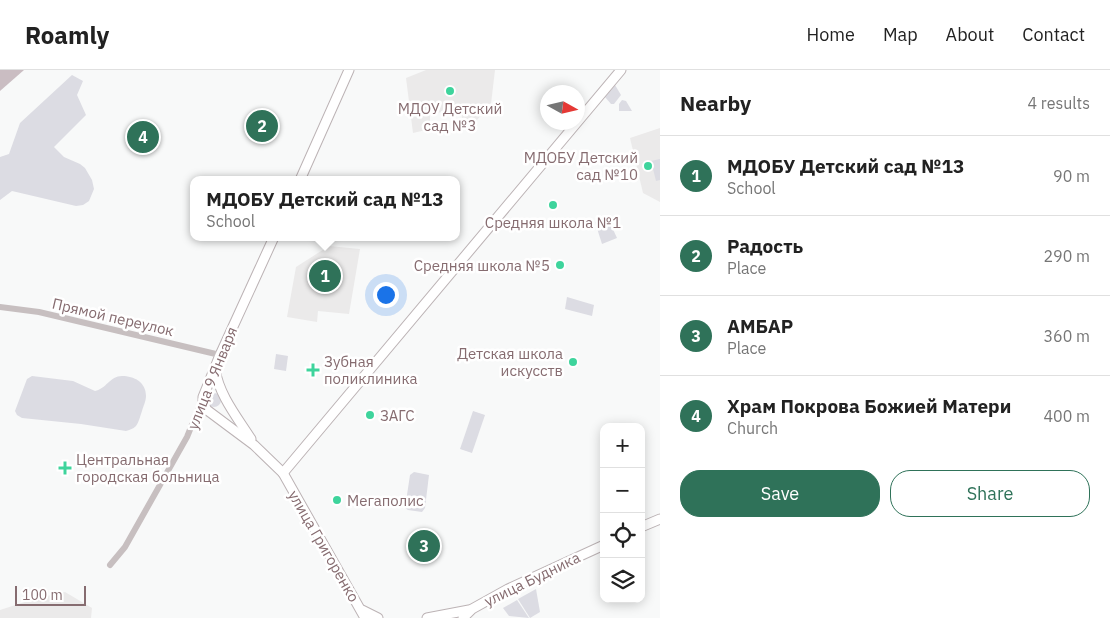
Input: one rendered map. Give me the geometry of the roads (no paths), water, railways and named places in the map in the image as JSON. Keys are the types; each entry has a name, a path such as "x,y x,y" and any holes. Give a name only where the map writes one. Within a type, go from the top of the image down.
{"main road":[{"path":"302,176 349,70"},
{"path":"283,473 621,70"},
{"name":"улица 9 Января","path":"204,397 220,355 272,241"},
{"path":"215,369 218,384 224,396 254,445"},
{"path":"210,412 221,410 225,404 224,396 220,392 213,390 206,393 203,404 210,412 254,445"},
{"name":"улица Григоренко","path":"254,445 283,473 365,618"},
{"path":"645,525 660,519"},
{"name":"улица Будника","path":"463,618 472,610 508,589 600,547"},
{"path":"360,608 378,618"},
{"path":"427,618 472,610"}],"street":[{"name":"Прямой переулок","path":"0,306 39,312 220,355"},
{"name":"улица 9 Января","path":"110,565 125,547 194,422 204,397"},
{"path":"194,422 210,412"}],"place":[{"name":"МДОУ Детский сад №3","path":"450,91"},
{"name":"Радость","path":"262,126"},
{"name":"Храм Покрова Божией Матери","path":"143,137"},
{"name":"МДОБУ Детский сад №10","path":"648,166"},
{"name":"Средняя школа №1","path":"553,205"},
{"name":"Средняя школа №5","path":"560,265"},
{"name":"МДОБУ Детский сад №13","path":"325,276"},
{"name":"Детская школа искусств","path":"573,362"},
{"name":"Зубная поликлиника","path":"313,370"},
{"name":"ЗАГС","path":"370,415"},
{"name":"Центральная городская больница","path":"65,468"},
{"name":"Мегаполис","path":"337,500"},
{"name":"АМБАР","path":"424,546"}]}
